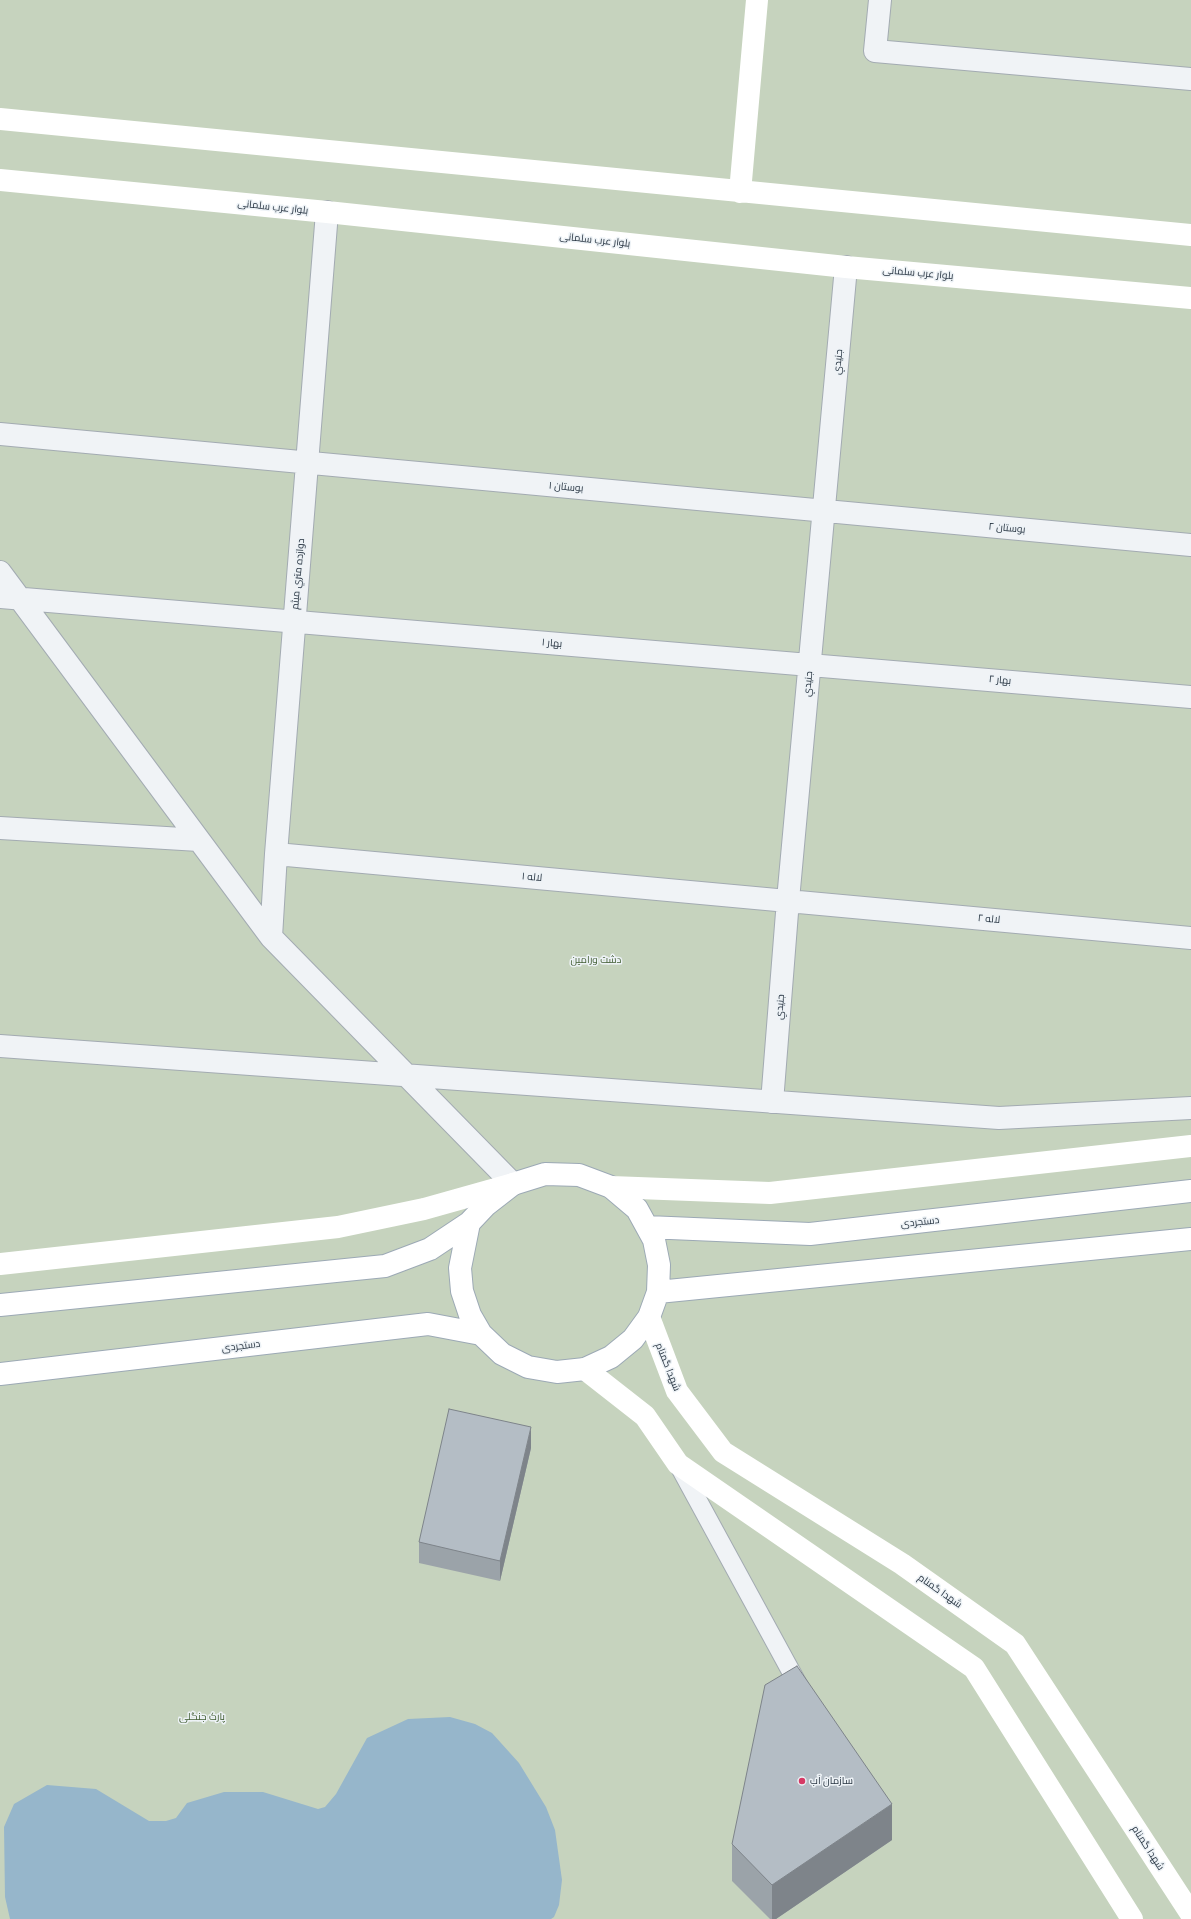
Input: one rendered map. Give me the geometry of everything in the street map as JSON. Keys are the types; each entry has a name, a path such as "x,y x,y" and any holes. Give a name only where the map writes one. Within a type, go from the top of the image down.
{"street":[{"path":"740,192 757,0"},
{"path":"880,0 875,51 1191,79"},
{"path":"0,119 1191,235"},
{"name":"بلوار عرب سلمانی","path":"0,180 327,212 846,267 1191,298"},
{"name":"دوازده متري میثم","path":"271,937 276,854 327,212"},
{"name":"جنيدي","path":"772,1102 788,900 846,267"},
{"name":"بوستان ۱","path":"0,434 824,511"},
{"name":"بوستان ۲","path":"824,511 1191,545"},
{"path":"0,572 10,598 199,840 271,937 513,1184"},
{"name":"بهار ۱","path":"10,598 810,664"},
{"name":"بهار ۲","path":"810,664 1191,696"},
{"path":"0,828 199,840"},
{"name":"لاله ۱","path":"276,854 788,900"},
{"name":"لاله ۲","path":"788,900 1191,938"},
{"path":"0,1046 999,1118 1191,1108"},
{"path":"0,1264 338,1227 424,1209 545,1174 579,1175 611,1187 770,1193 1191,1146"},
{"path":"0,1305 385,1266 430,1249 469,1223 486,1205 513,1184"},
{"path":"469,1223 460,1268 462,1291 470,1315 481,1334 502,1354 528,1367 557,1372 585,1369 612,1357 633,1339 649,1317 658,1292 659,1265 654,1240 637,1209 611,1187"},
{"name":"دستجردی","path":"647,1227 810,1234 1191,1191"},
{"path":"658,1292 1191,1238"},
{"name":"شهدا گمنام","path":"649,1317 677,1391 723,1452 902,1564 1015,1644 1191,1914"},
{"name":"دستجردی","path":"0,1374 428,1324 481,1334"},
{"path":"585,1369 645,1416 678,1464 974,1668 1132,1919"}],"lane":[{"path":"678,1464 800,1688"}],"green space":[{"name":"دشت ورامین","path":"0,0 1191,0 1191,1919 0,1919"}],"water":[{"path":"450,1717 475,1724 492,1733 519,1763 546,1807 555,1830 562,1880 559,1905 554,1917 551,1919 10,1919 5,1897 4,1827 14,1804 47,1785 96,1789 149,1821 166,1821 176,1818 187,1803 224,1792 263,1792 318,1809 325,1807 336,1794 367,1738 408,1719"}],"building":[{"path":"449,1409 531,1427 500,1561 419,1542"},
{"name":"سازمان آب","path":"797,1666 892,1804 772,1885 732,1844 765,1685"}],"place":[{"name":"سازمان آب","path":"802,1781"}],"park label":[{"name":"پارک جنگلی","path":"202,1717"}]}
